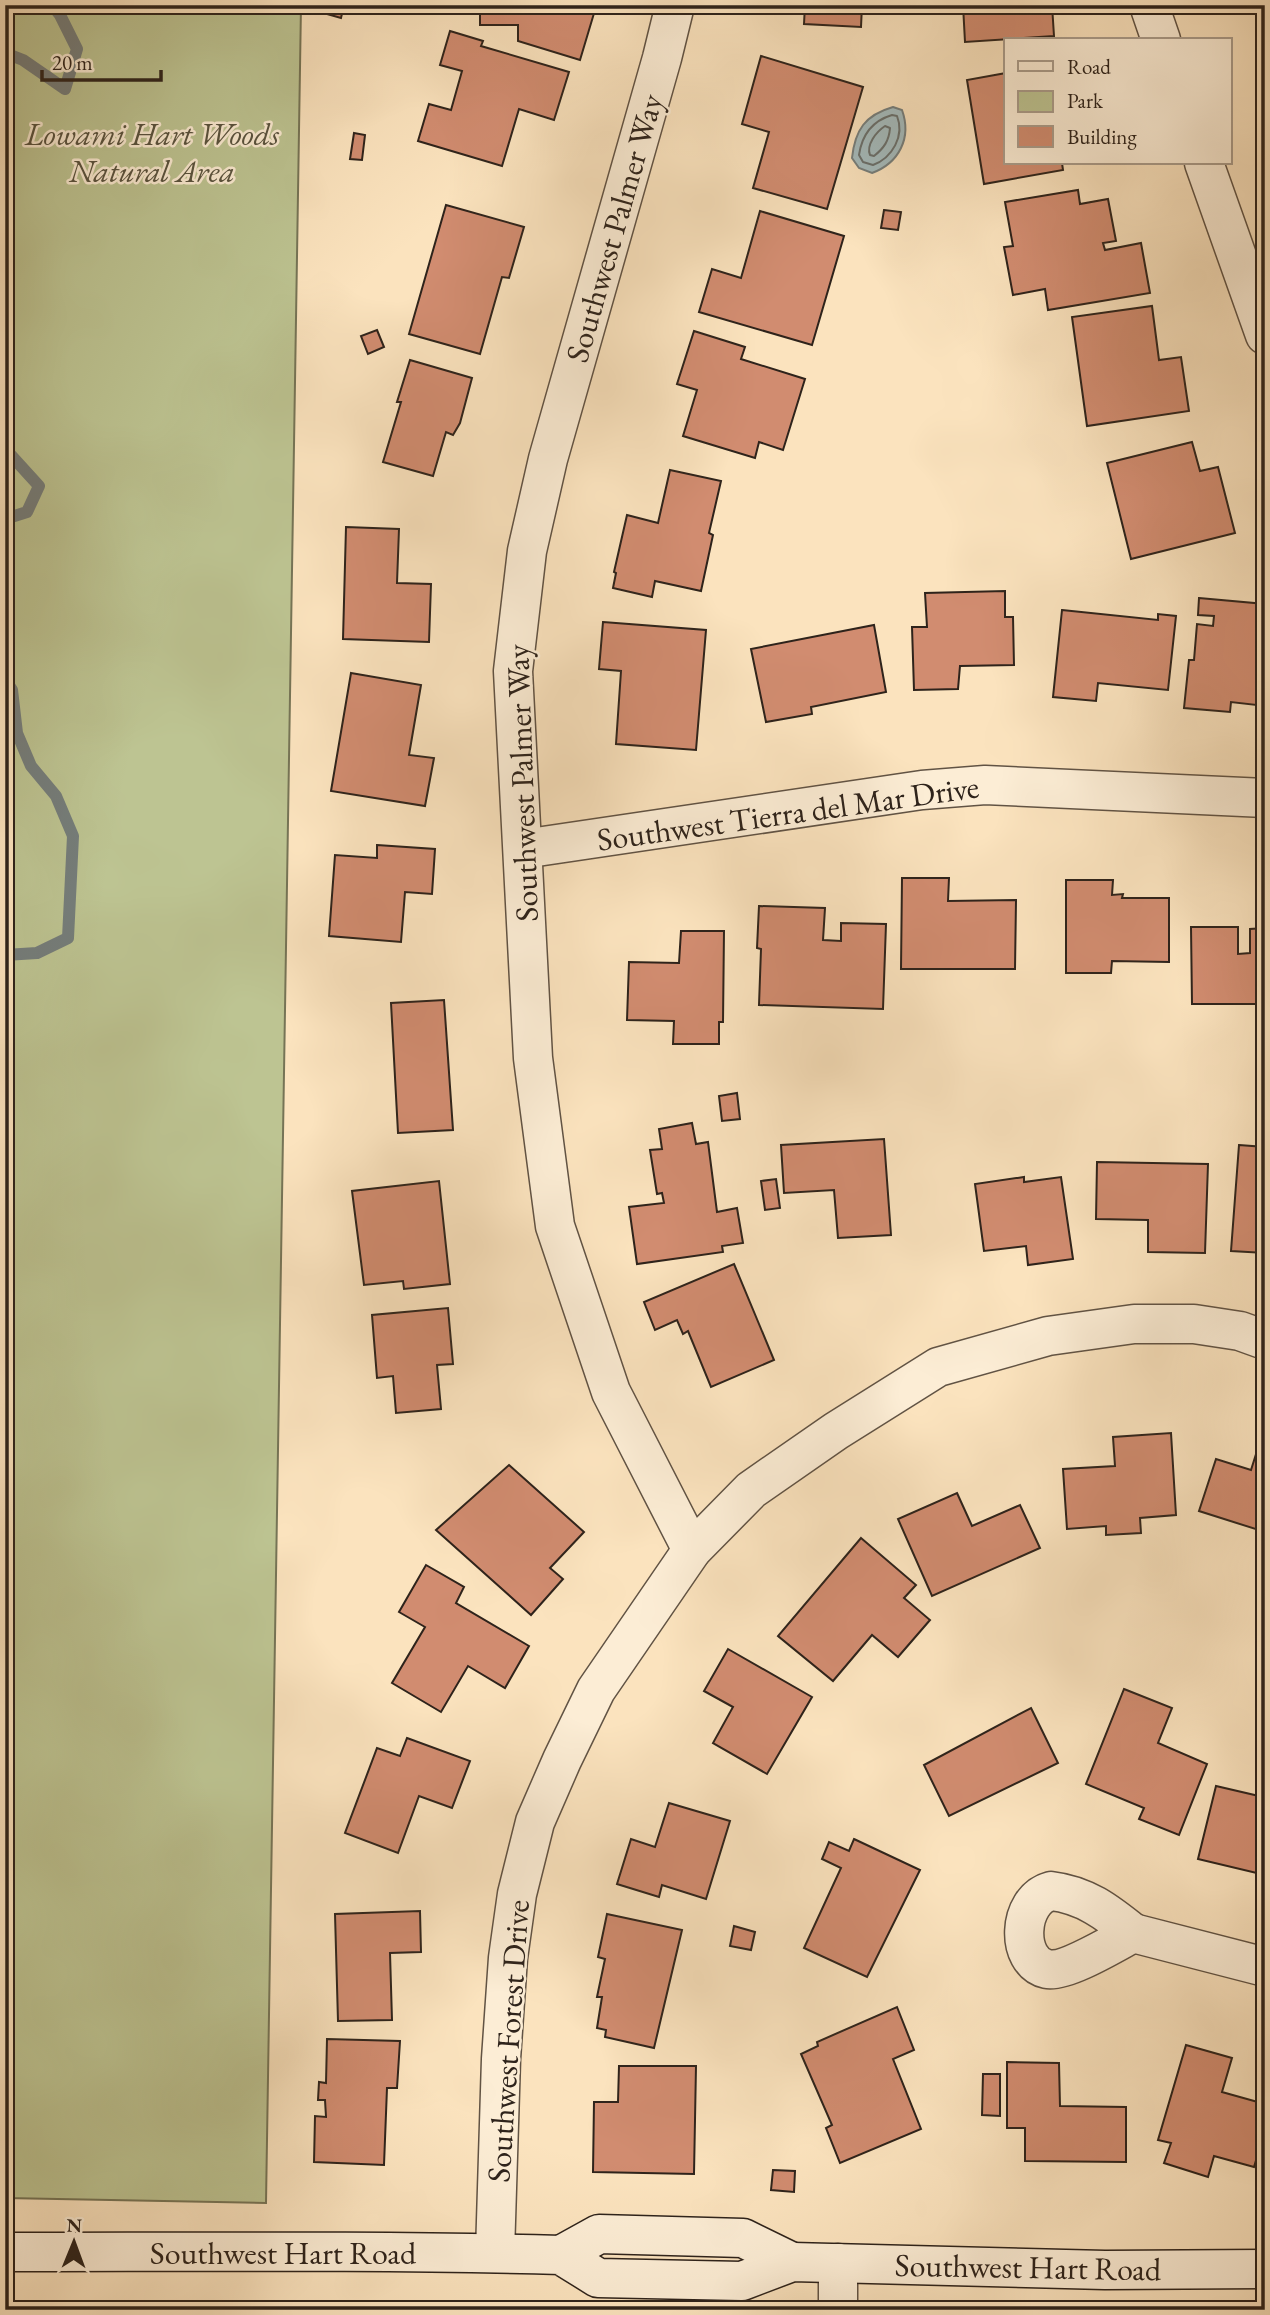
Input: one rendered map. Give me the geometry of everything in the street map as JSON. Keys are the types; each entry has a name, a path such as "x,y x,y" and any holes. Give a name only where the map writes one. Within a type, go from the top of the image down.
{"street":[{"name":"Southwest Palmer Way","path":"675,5 655,85 548,459 527,551 513,671 533,1058 555,1226 611,1392 692,1550"},
{"path":"1149,5 1160,38"},
{"path":"1204,164 1265,335"},
{"name":"Southwest Tierra del Mar Drive","path":"523,849 934,789 985,785 1265,798"},
{"name":"Southwest Forest Drive","path":"495,2253 501,2059 508,1958 517,1894 535,1822 596,1690 692,1550 751,1490 836,1431 938,1367 1048,1336 1134,1324 1194,1324 1240,1331 1265,1339"},
{"path":"1133,1933 1265,1967"},
{"name":"Southwest Hart Road","path":"5,2252 285,2250 561,2255 598,2278 742,2281 792,2262 1105,2270 1265,2269"},
{"path":"838,2263 838,2310"}],"green space":[{"name":"Lowami Hart Woods Natural Area","path":"5,5 301,5 266,2203 5,2198"}],"water":[{"path":"893,107 902,110 905,120 901,148 881,169 872,173 859,168 852,158 859,132 875,114"}],"building":[{"path":"321,5 344,5 341,18 320,12"},
{"path":"480,5 580,5 595,10 580,60 518,41 518,25 480,25"},
{"path":"805,5 862,5 861,27 804,24"},
{"path":"963,5 1052,5 1054,36 965,42"},
{"path":"450,31 483,41 481,46 569,72 554,120 519,109 502,166 418,141 429,104 451,110 462,71 440,65"},
{"path":"761,56 863,87 827,209 753,188 769,132 742,124"},
{"path":"1004,73 1004,164 1062,164 1063,170 984,184 967,80"},
{"path":"354,133 365,135 362,160 350,159"},
{"path":"1078,190 1080,204 1108,199 1116,241 1103,243 1105,250 1141,243 1150,293 1048,310 1045,289 1013,295 1004,247 1013,246 1005,202"},
{"path":"446,205 524,227 509,278 502,277 480,354 409,334"},
{"path":"884,210 901,212 898,230 881,228"},
{"path":"760,211 844,236 812,345 699,312 712,269 741,278"},
{"path":"1152,306 1159,360 1181,357 1189,411 1087,426 1072,317"},
{"path":"377,330 384,347 368,354 361,336"},
{"path":"694,331 745,347 741,359 805,379 783,450 759,442 755,458 683,436 697,390 677,384"},
{"path":"410,360 472,378 460,423 453,435 446,432 433,476 383,462"},
{"path":"1192,442 1200,471 1218,467 1235,533 1131,559 1107,463"},
{"path":"670,470 721,481 709,533 713,535 701,591 655,581 652,597 613,588 627,515 658,523"},
{"path":"346,527 399,529 397,583 431,584 429,642 343,639"},
{"path":"1005,591 1005,617 1013,617 1014,665 960,666 958,689 914,690 912,627 927,627 925,593"},
{"path":"1199,598 1265,604 1265,706 1231,702 1230,712 1184,708 1189,660 1194,660 1197,624 1213,626 1214,616 1198,615"},
{"path":"1062,610 1158,620 1158,614 1176,616 1168,690 1098,683 1096,701 1053,697"},
{"path":"603,622 706,630 696,750 616,744 621,671 599,669"},
{"path":"874,625 886,692 811,707 812,714 766,722 751,649"},
{"path":"351,673 421,685 409,755 434,758 425,806 331,791"},
{"path":"377,845 435,849 432,894 405,892 401,942 329,936 335,855 377,858"},
{"path":"902,878 949,878 948,901 1016,900 1015,969 901,969"},
{"path":"1066,880 1113,880 1112,895 1123,894 1122,898 1169,898 1169,962 1112,961 1111,973 1066,973"},
{"path":"759,906 825,908 823,940 841,941 841,923 886,924 883,1009 759,1005"},
{"path":"1191,927 1238,927 1238,954 1250,953 1250,929 1265,928 1265,1021 1256,1021 1256,1004 1192,1004"},
{"path":"681,931 724,931 723,1022 719,1022 719,1044 673,1044 674,1021 627,1020 629,962 679,963"},
{"path":"444,1000 453,1130 398,1133 391,1003"},
{"path":"737,1093 740,1119 722,1121 719,1096"},
{"path":"692,1123 696,1144 708,1142 717,1212 737,1208 743,1243 722,1246 723,1252 637,1264 629,1207 664,1203 662,1193 657,1194 650,1150 662,1149 659,1129"},
{"path":"884,1139 891,1235 838,1238 834,1190 784,1193 781,1145"},
{"path":"1239,1145 1265,1147 1265,1253 1231,1251"},
{"path":"1097,1162 1208,1164 1205,1253 1148,1252 1148,1220 1096,1219"},
{"path":"1024,1177 1024,1182 1061,1177 1073,1259 1028,1265 1026,1246 984,1251 975,1184"},
{"path":"776,1179 780,1208 765,1210 761,1181"},
{"path":"439,1181 450,1284 404,1289 403,1281 364,1285 352,1191"},
{"path":"734,1264 774,1360 711,1387 688,1331 683,1334 677,1320 655,1330 644,1302"},
{"path":"448,1308 453,1364 437,1365 441,1409 396,1413 393,1376 377,1378 372,1315"},
{"path":"1263,1432 1265,1532 1199,1511 1216,1459 1251,1470"},
{"path":"1171,1433 1176,1515 1140,1518 1141,1533 1106,1535 1106,1526 1067,1529 1063,1469 1115,1466 1113,1437"},
{"path":"509,1465 584,1532 550,1568 563,1579 531,1615 436,1530"},
{"path":"957,1493 972,1526 1020,1505 1040,1548 932,1596 898,1519"},
{"path":"861,1538 916,1585 904,1598 930,1620 898,1657 872,1635 833,1681 778,1636"},
{"path":"426,1565 464,1587 456,1603 529,1646 505,1688 468,1666 441,1712 392,1683 425,1627 399,1612"},
{"path":"728,1649 812,1697 767,1774 713,1743 733,1707 704,1691"},
{"path":"1124,1689 1172,1708 1158,1743 1207,1764 1179,1835 1139,1819 1144,1808 1086,1784"},
{"path":"1031,1708 1058,1763 949,1816 924,1765"},
{"path":"407,1738 470,1761 452,1808 419,1796 398,1853 345,1833 377,1748 400,1756"},
{"path":"1263,1780 1265,1875 1198,1859 1216,1786 1259,1796"},
{"path":"669,1803 730,1821 706,1899 662,1885 659,1897 617,1884 631,1839 655,1847"},
{"path":"854,1839 920,1870 867,1977 804,1948 841,1868 822,1859 829,1842 849,1851"},
{"path":"420,1911 421,1952 390,1953 392,2020 338,2021 335,1914"},
{"path":"607,1914 682,1930 654,2048 605,2037 606,2030 597,2028 602,1997 597,1997 605,1959 598,1957"},
{"path":"734,1926 755,1932 751,1950 730,1946"},
{"path":"897,2007 914,2050 893,2059 921,2129 840,2163 826,2128 832,2125 801,2054 818,2046 817,2042"},
{"path":"327,2039 400,2041 397,2088 387,2088 384,2165 314,2162 315,2116 326,2117 325,2100 318,2100 319,2082 326,2083"},
{"path":"1186,2045 1232,2058 1222,2092 1265,2104 1265,2130 1254,2167 1214,2156 1208,2177 1164,2163 1171,2143 1158,2140"},
{"path":"1007,2062 1059,2063 1060,2106 1126,2107 1126,2162 1025,2161 1025,2128 1007,2128"},
{"path":"619,2066 696,2066 694,2174 593,2172 594,2102 618,2102"},
{"path":"983,2074 1000,2074 1000,2116 982,2115"},
{"path":"773,2170 795,2171 794,2192 771,2190"}],"waterway":[{"path":"5,53 23,60 65,89 77,49 52,5"},
{"path":"5,451 39,486 27,512 5,519"},
{"path":"5,679 12,690 17,733 31,766 56,796 73,836 68,938 37,953 5,955"}]}
